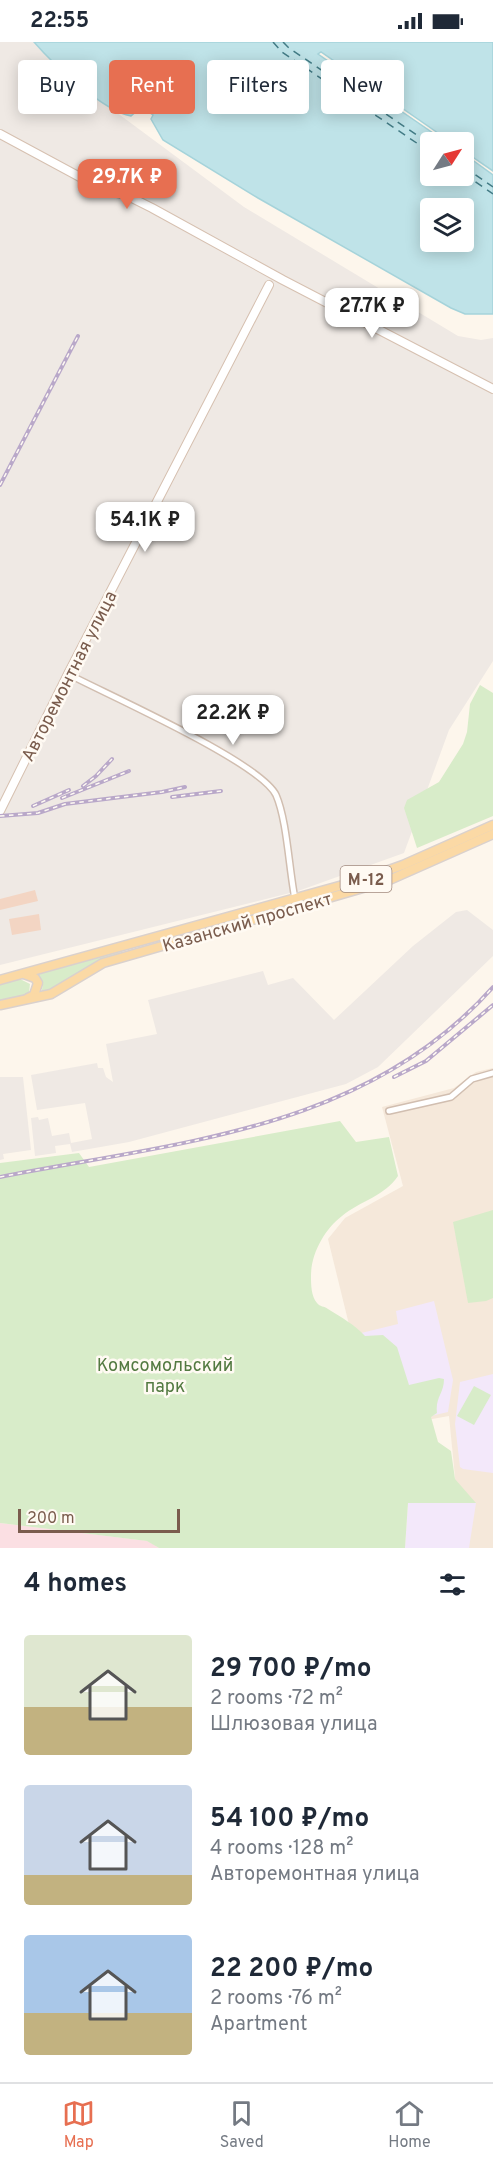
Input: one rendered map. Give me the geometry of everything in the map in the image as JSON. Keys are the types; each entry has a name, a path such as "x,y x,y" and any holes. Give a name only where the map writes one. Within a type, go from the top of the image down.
{"main road":[{"name":"Казанский проспект","path":"385,877 493,825"},
{"name":"Казанский проспект","path":"0,1005 23,1002 51,994 103,963 363,885 493,834"},
{"name":"Казанский проспект","path":"0,980 296,900 363,885"},
{"path":"19,974 30,975 38,983 34,995 23,1002"}],"street":[{"path":"0,134 104,190 126,195 283,280 493,388"},
{"path":"263,269 269,285 283,280"},
{"name":"Авторемонтная улица","path":"0,811 68,674 269,285"},
{"path":"68,674 248,767 267,783 275,794 281,810 289,872 296,900"},
{"path":"389,1111 451,1097 472,1080 493,1073"}],"shaded area":[{"path":"0,42 39,42 53,60 18,60 18,114 97,114 97,98 109,107 109,114 119,114 244,207 458,336 481,340 493,338 493,661 449,730 404,853 298,891 0,965"},
{"path":"467,910 493,930 493,956 378,1067 346,1084 129,1142 72,1152 70,1144 55,1146 56,1153 35,1156 31,1118 38,1117 39,1120 48,1118 52,1136 69,1133 71,1143 92,1139 85,1103 37,1110 31,1075 97,1063 98,1068 103,1068 106,1077 113,1082 106,1044 157,1034 148,1000 263,971 268,985 293,978 334,1020 413,946 456,912"},
{"path":"493,1068 493,1548 409,1548 454,1512 455,1477 449,1416 387,1427 368,1402 328,1239 345,1218 403,1186 382,1107 454,1088 476,1072"},
{"path":"0,1077 23,1077 31,1150 3,1154 4,1159 0,1160"},
{"path":"434,1301 453,1380 448,1412 387,1426 353,1335 398,1324 396,1311"},
{"path":"493,1374 493,1473 463,1469 460,1467 455,1424 460,1382"},
{"path":"408,1503 476,1503 469,1548 405,1548"},
{"path":"0,1523 148,1541 159,1548 0,1548"}],"green space":[{"path":"480,685 493,693 493,816 417,848 404,808 407,800 439,782 463,744 467,732 470,704"},
{"path":"124,951 86,968 41,995 43,984 36,973"},
{"path":"20,979 30,984 27,996 0,1002 0,984"},
{"name":"Комсомольский парк","path":"340,1121 356,1142 389,1137 398,1176 386,1189 336,1221 320,1242 313,1259 311,1276 315,1300 348,1321 365,1336 383,1335 397,1347 409,1385 439,1378 444,1379 437,1403 437,1413 431,1417 438,1442 451,1451 455,1479 476,1503 408,1503 405,1548 159,1548 147,1541 0,1523 0,1163 79,1153 89,1167"},
{"path":"493,1210 493,1298 468,1303 453,1222"},
{"path":"474,1386 491,1395 474,1425 457,1416"}],"water":[{"path":"34,42 493,42 493,171 474,158 474,132 437,132 404,109 404,60 333,60 321,52 318,54 327,60 321,60 321,114 404,113 431,132 420,132 420,186 474,186 474,161 493,175 493,314 465,314 451,308 258,198 163,140 151,119 152,114 195,114 195,60 109,60 109,106 97,99 97,60 51,60"}],"building":[{"path":"35,890 38,901 0,910 0,899"},
{"path":"39,914 41,930 12,935 9,919"}],"ferry route":[{"path":"273,42 282,52 420,145"},
{"path":"283,42 420,137"},
{"path":"474,174 493,187"},
{"path":"474,181 493,194"}],"railway":[{"path":"0,485 78,336"},
{"path":"83,786 112,759"},
{"path":"62,798 129,771"},
{"path":"0,816 38,813 65,804 185,787"},
{"path":"33,806 69,790"},
{"path":"172,797 221,791"},
{"path":"0,1177 200,1139 265,1123 327,1101 387,1073 442,1035 493,987"},
{"path":"394,1077 426,1061 493,1005"}]}
